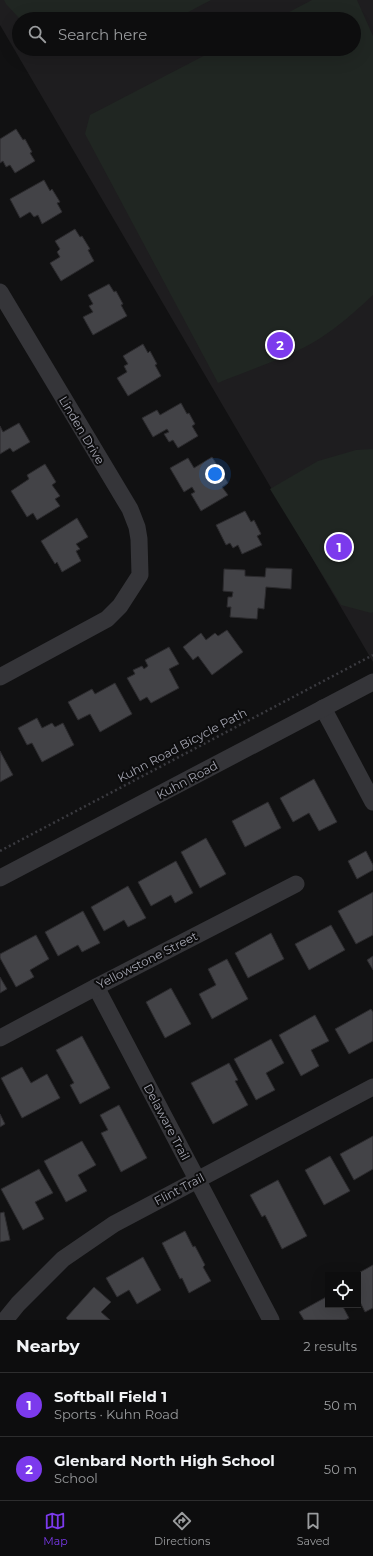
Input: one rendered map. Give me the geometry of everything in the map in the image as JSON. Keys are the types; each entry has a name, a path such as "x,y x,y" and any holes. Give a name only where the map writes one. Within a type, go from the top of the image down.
{"street":[{"name":"Linden Drive","path":"0,292 130,509 137,527 139,539 140,575 120,606 107,619 0,677"},
{"name":"Kuhn Road","path":"0,878 373,682"},
{"path":"323,708 373,802"},
{"name":"Yellowstone Street","path":"0,1038 296,884"},
{"name":"Delaware Trail","path":"96,987 271,1320"},
{"name":"Flint Trail","path":"5,1320 18,1304 50,1271 82,1245 114,1224 373,1087"}],"path":[{"name":"Kuhn Road Bicycle Path","path":"0,851 373,655"}],"shaded area":[{"path":"0,0 373,0 373,662 18,56 361,56 361,12 12,12 12,45 0,25"},
{"path":"4,0 211,0 188,12 13,12"},
{"path":"312,0 357,0 373,36 373,295 340,324 307,346 282,358 218,383 85,134 90,115 204,56 361,56 361,12 289,12"},
{"path":"373,449 373,612 371,613 341,605 270,489 318,461 356,450"}],"building":[{"path":"16,129 23,140 25,139 32,152 30,153 35,161 15,173 10,165 6,167 3,161 0,163 0,139"},
{"path":"44,180 50,191 52,189 60,202 57,203 62,212 42,224 38,215 34,217 30,212 20,218 10,199"},
{"path":"75,229 80,237 82,236 90,249 88,250 94,261 61,281 50,263 60,257 57,252 60,249 55,241"},
{"path":"109,284 114,292 116,291 127,316 93,335 83,317 93,312 89,306 93,304 88,295"},
{"path":"143,344 148,353 150,351 161,376 128,396 117,378 127,372 124,366 128,364 123,356"},
{"path":"181,403 195,424 192,426 198,436 178,448 173,440 169,442 164,434 169,432 167,429 153,437 142,418 157,410 160,415"},
{"path":"19,423 30,442 13,452 10,448 0,454 0,426 3,432"},
{"path":"212,457 228,483 222,487 228,495 201,511 191,494 195,492 192,487 184,492 170,468 188,458 194,468"},
{"path":"45,464 56,482 52,485 60,496 55,499 60,506 37,520 33,513 27,517 11,491 29,479 27,475"},
{"path":"245,511 251,522 254,520 261,534 257,536 262,545 242,554 238,545 233,548 230,543 226,545 216,525"},
{"path":"77,518 88,537 76,544 80,549 76,551 81,561 62,572 57,562 55,564 41,541"},
{"path":"266,568 292,569 291,589 266,587 264,609 258,608 257,619 230,617 231,607 227,607 228,597 232,597 233,592 223,591 224,569 245,570 245,576 265,577"},
{"path":"227,630 243,652 212,675 198,656 193,660 183,647 201,633 206,640 215,633 218,636"},
{"path":"169,647 179,664 169,669 179,688 151,703 147,697 140,701 127,678 135,674 133,670 142,666 144,669 148,666 145,660"},
{"path":"115,683 132,714 100,732 90,714 78,720 68,702 92,689 95,694"},
{"path":"37,718 42,728 52,723 55,727 63,723 74,745 42,762 32,743 27,745 18,728"},
{"path":"0,751 13,775 0,782"},
{"path":"314,779 337,822 319,831 309,813 293,822 280,798"},
{"path":"268,802 281,828 245,847 232,821"},
{"path":"206,838 226,874 200,888 181,852"},
{"path":"366,851 373,865 373,870 357,879 348,861"},
{"path":"176,861 193,893 175,903 171,895 151,906 138,882"},
{"path":"128,886 146,918 128,927 124,920 104,931 91,907"},
{"path":"373,892 373,935 356,944 338,911"},
{"path":"83,911 100,943 82,952 78,945 58,956 45,932"},
{"path":"331,925 345,950 309,970 295,944"},
{"path":"271,933 284,959 248,978 235,953"},
{"path":"36,935 49,959 30,970 34,977 16,987 0,958 0,954"},
{"path":"373,956 373,970 367,960"},
{"path":"227,959 248,999 212,1019 199,994 216,985 208,969"},
{"path":"0,977 7,989 0,993"},
{"path":"171,988 191,1024 165,1038 146,1002"},
{"path":"371,1009 373,1012 373,1041 349,1054 335,1029"},
{"path":"315,1015 329,1041 311,1050 319,1066 301,1076 279,1035"},
{"path":"82,1036 110,1088 80,1104 70,1085 74,1083 56,1050"},
{"path":"271,1039 284,1063 266,1073 275,1090 256,1100 234,1059"},
{"path":"229,1063 238,1080 235,1081 248,1105 213,1124 191,1083"},
{"path":"22,1067 31,1083 47,1074 60,1098 22,1118 1,1078"},
{"path":"119,1105 147,1158 121,1172 101,1133 108,1130 100,1115"},
{"path":"0,1114 5,1124 0,1127"},
{"path":"373,1136 373,1169 354,1180 340,1154"},
{"path":"82,1141 96,1165 78,1175 87,1191 66,1202 44,1161"},
{"path":"330,1156 350,1191 324,1205 305,1170"},
{"path":"39,1169 53,1193 35,1202 44,1219 23,1230 1,1189"},
{"path":"278,1180 307,1236 282,1249 265,1215 262,1217 250,1195"},
{"path":"4,1212 10,1240 0,1242 0,1213"},
{"path":"185,1231 193,1247 195,1246 205,1265 203,1267 211,1281 189,1293 182,1278 180,1279 162,1243"},
{"path":"143,1257 161,1290 137,1304 129,1290 117,1297 106,1278"},
{"path":"373,1265 373,1308 365,1312 361,1304 360,1272"},
{"path":"94,1287 111,1302 101,1312 110,1320 68,1320 66,1318"},
{"path":"325,1298 325,1308 344,1308 349,1318 345,1320 304,1320 299,1312"}],"place":[{"name":"Glenbard North High School","path":"280,345"},
{"name":"Softball Field 1","path":"339,547"}]}
